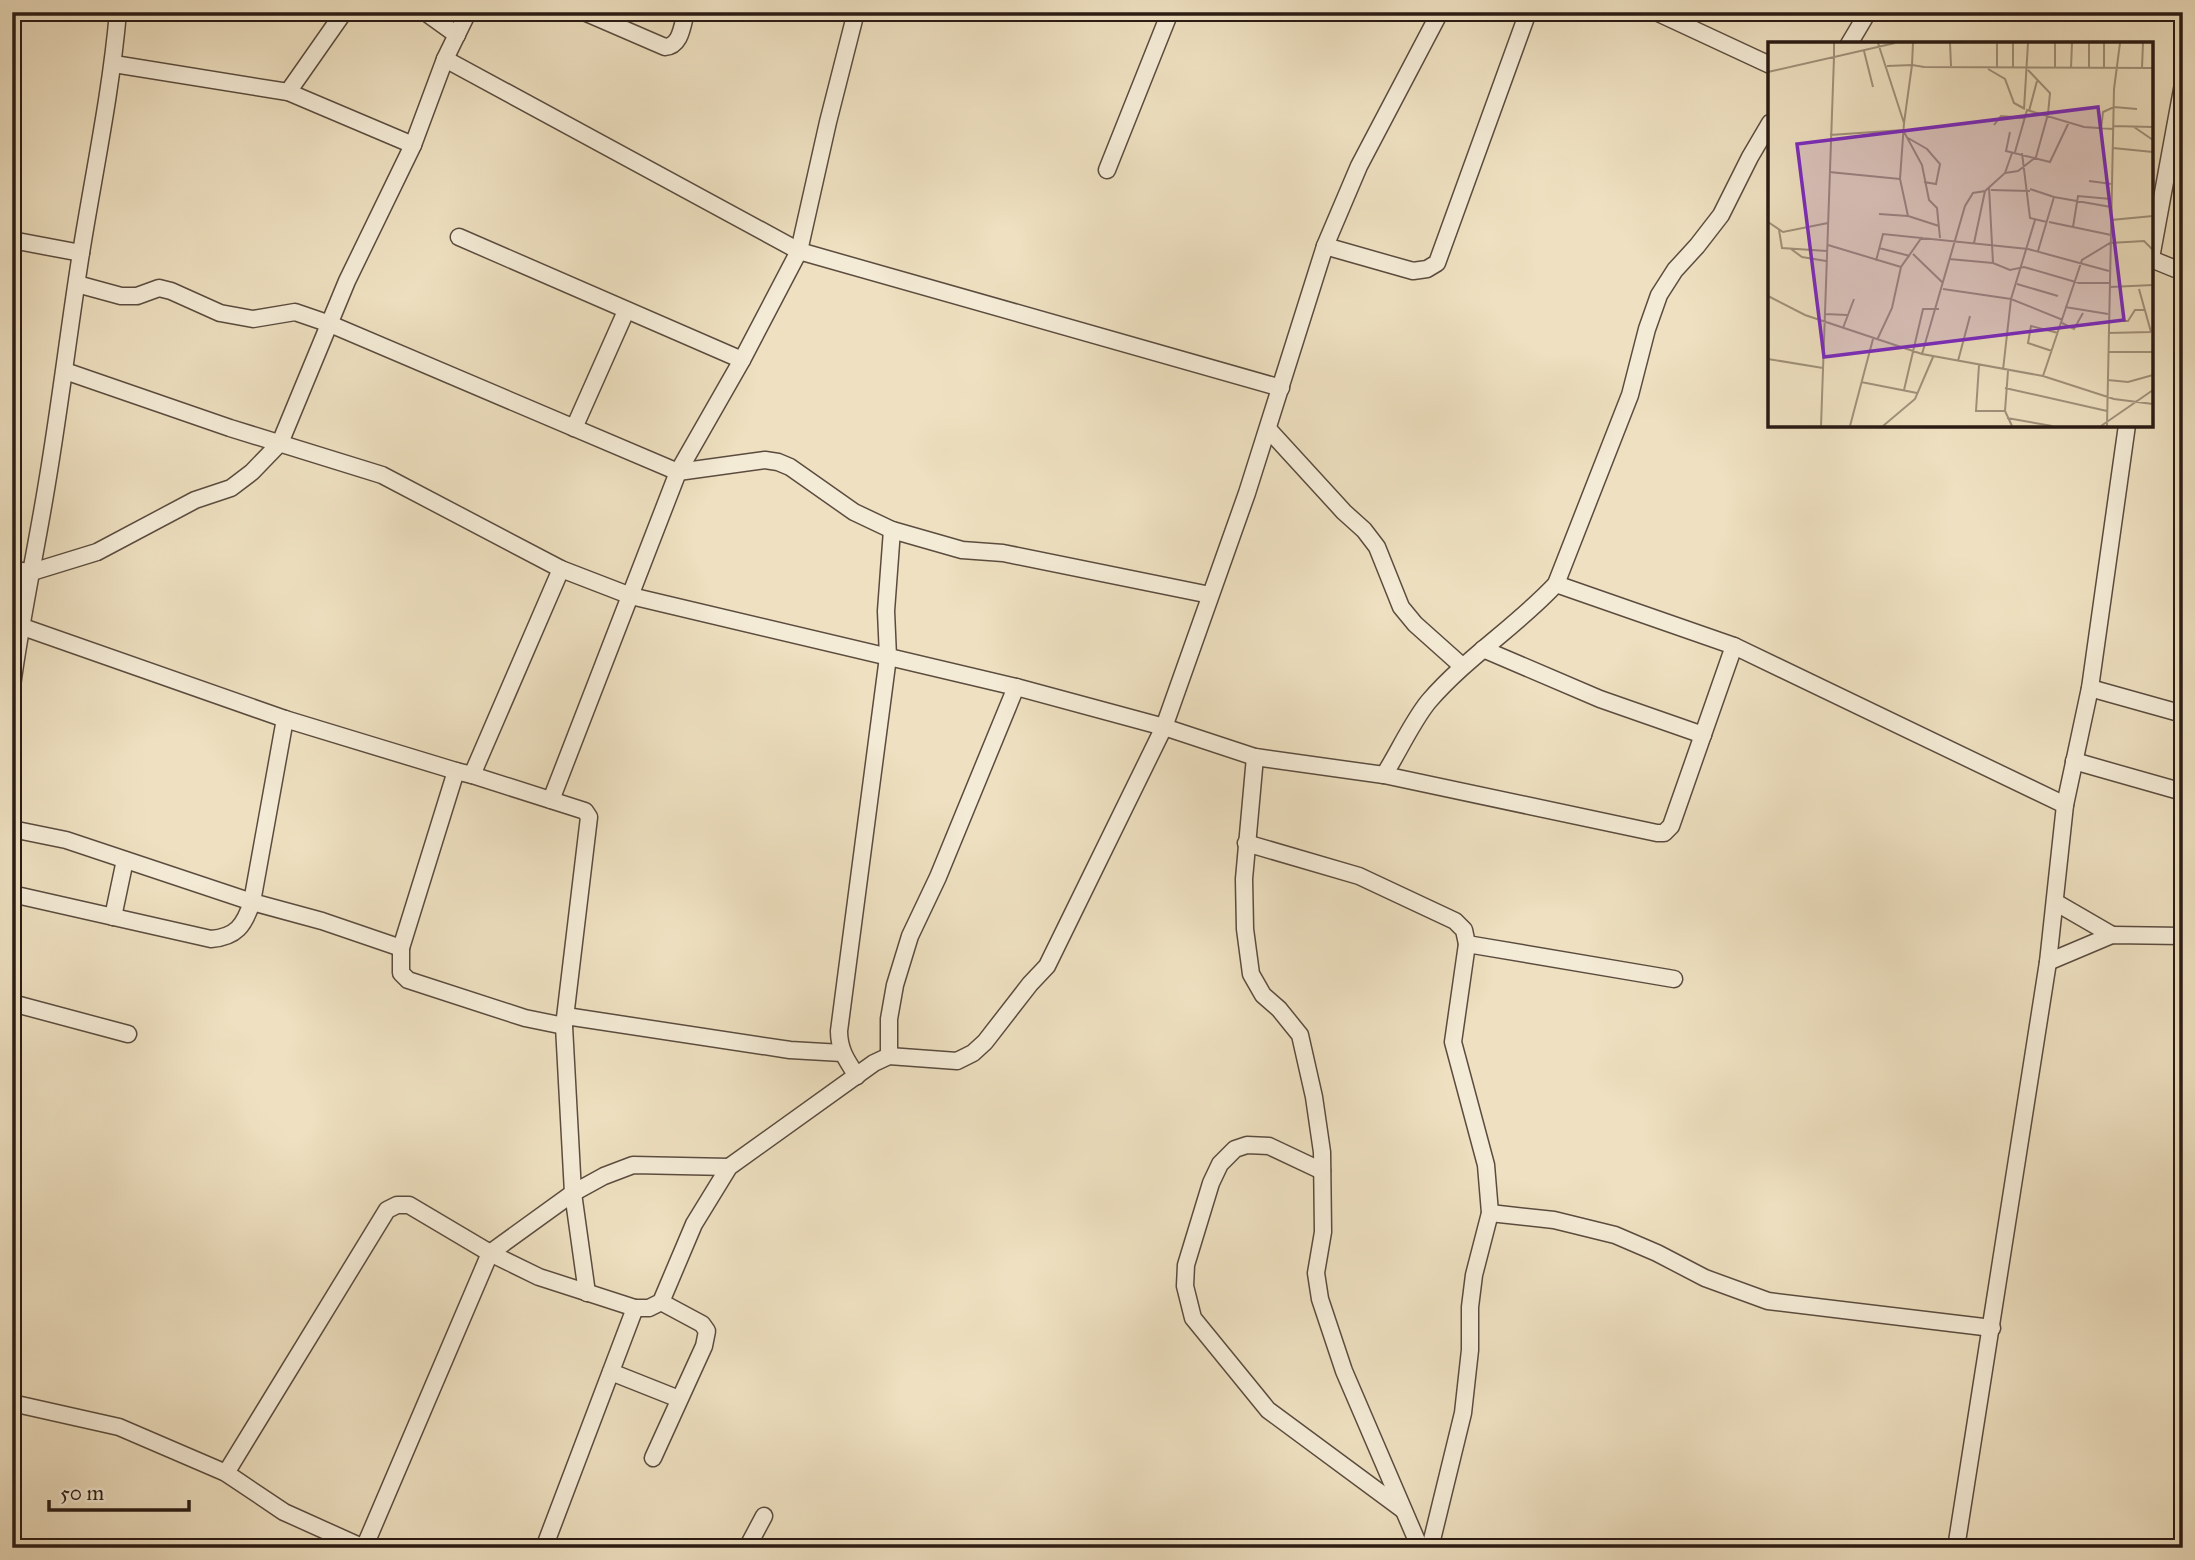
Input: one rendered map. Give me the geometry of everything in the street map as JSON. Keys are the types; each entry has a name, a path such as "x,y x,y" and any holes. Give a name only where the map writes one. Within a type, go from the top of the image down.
{"street":[{"path":"12,686 114,64 118,12"},
{"path":"288,92 344,12"},
{"path":"425,12 457,36"},
{"path":"12,570 32,572 97,552 195,500 231,488 253,472 280,443 347,281 413,145 444,60 468,12"},
{"path":"584,12 665,47 672,47 676,43 686,12"},
{"path":"551,800 678,472 742,360 799,251 856,12"},
{"path":"1107,170 1170,12"},
{"path":"226,1473 387,1210 397,1205 409,1205 490,1253 539,1277 635,1308 649,1308 661,1302 694,1224 729,1167 856,1076 889,1056 957,1060 985,1042 1047,966 1164,727 1268,429 1325,246 1359,166 1440,12"},
{"path":"1325,246 1413,271 1427,269 1437,263 1528,12"},
{"path":"1656,12 1768,64"},
{"path":"1850,42 1868,12"},
{"path":"444,60 799,251 1281,388"},
{"path":"114,64 288,92 413,145"},
{"path":"2153,247 2183,84"},
{"path":"1384,775 1427,703 1462,666 1534,608 1556,584 1630,396 1647,328 1659,295 1675,270 1698,246 1721,215 1768,126"},
{"path":"459,237 742,360"},
{"path":"12,240 81,253"},
{"path":"2153,259 2183,272"},
{"path":"77,284 121,296 137,296 159,288 171,290 220,313 253,318 295,312 330,324 678,472 765,460 778,462 790,467 854,512 892,530 962,550 1003,553 1210,596"},
{"path":"574,428 626,311"},
{"path":"65,371 230,428 382,475 561,569 631,596 1016,687 1164,727 1255,757 1384,775 1664,833 1671,826 1734,646"},
{"path":"1956,1548 2048,962 2065,804 2090,688 2127,427"},
{"path":"1268,429 1364,530 1377,547 1401,607 1415,624 1462,666"},
{"path":"856,1076 842,1053 839,1031 888,657 886,611 892,530"},
{"path":"561,569 464,773 401,948 401,973 408,980 525,1018 790,1050 842,1053"},
{"path":"1556,584 1734,646 2065,804"},
{"path":"20,626 285,719 585,811 589,817 565,1021 573,1193 587,1293"},
{"path":"1483,649 1600,699 1703,735"},
{"path":"889,1056 890,1019 895,985 910,936 938,877 1016,687"},
{"path":"2090,688 2183,714"},
{"path":"12,894 211,939 224,938 235,933 247,917 252,902 285,719"},
{"path":"1255,757 1244,878 1245,929 1251,974 1263,995 1279,1009 1300,1035 1314,1097 1322,1152 1323,1232 1316,1273 1321,1299 1344,1371 1420,1548"},
{"path":"2074,761 2183,792"},
{"path":"12,829 66,840 401,948"},
{"path":"1246,843 1359,876 1455,921 1464,930 1467,944 1453,1042 1486,1165 1490,1213 1469,1307 1470,1350 1463,1412 1430,1548"},
{"path":"113,917 125,860"},
{"path":"2054,902 2112,935"},
{"path":"2048,962 2112,935 2183,936"},
{"path":"1467,944 1674,979"},
{"path":"12,1003 128,1034"},
{"path":"1322,1171 1269,1146 1247,1145 1235,1149 1220,1164 1211,1183 1186,1265 1185,1286 1193,1318 1268,1410 1404,1510"},
{"path":"12,1403 119,1427 226,1473 284,1512 364,1548 490,1253 573,1193 604,1176 633,1165 729,1167"},
{"path":"1490,1213 1554,1220 1615,1235 1705,1278 1768,1301 1992,1328"},
{"path":"653,1458 704,1346 707,1331 702,1324 661,1302"},
{"path":"550,1547 635,1308"},
{"path":"611,1372 679,1399"},
{"path":"747,1548 764,1516"}]}
